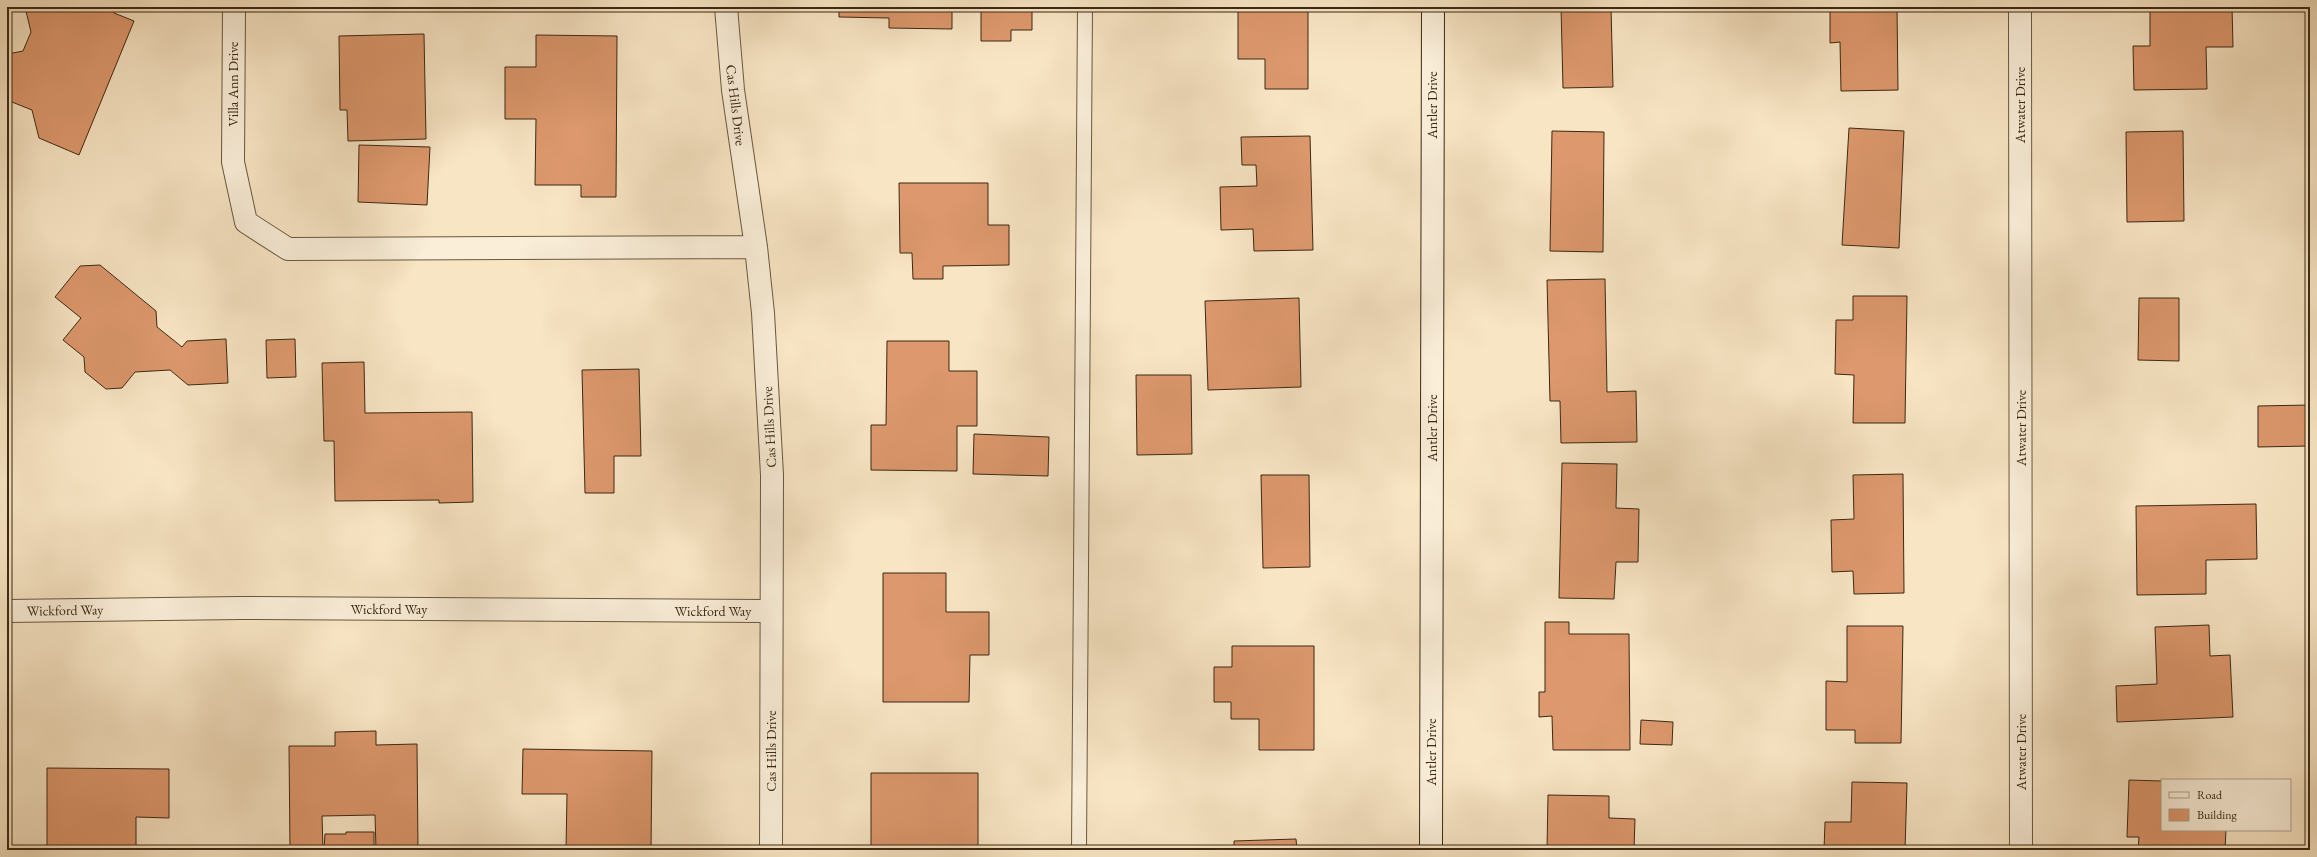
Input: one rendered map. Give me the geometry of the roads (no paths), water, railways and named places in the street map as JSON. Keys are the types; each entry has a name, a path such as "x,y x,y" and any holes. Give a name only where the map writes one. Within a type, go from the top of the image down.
{"street":[{"name":"Villa Ann Drive","path":"234,7 233,162 246,222 288,249 756,247"},
{"name":"Cas Hills Drive","path":"726,7 733,90 756,247 763,313 772,475 770,850"},
{"name":"Antler Drive","path":"1431,850 1433,7"},
{"name":"Atwater Drive","path":"2020,7 2021,850"},
{"name":"Wickford Way","path":"7,610 248,608 771,611"}],"lane":[{"path":"1079,850 1085,7"}]}
